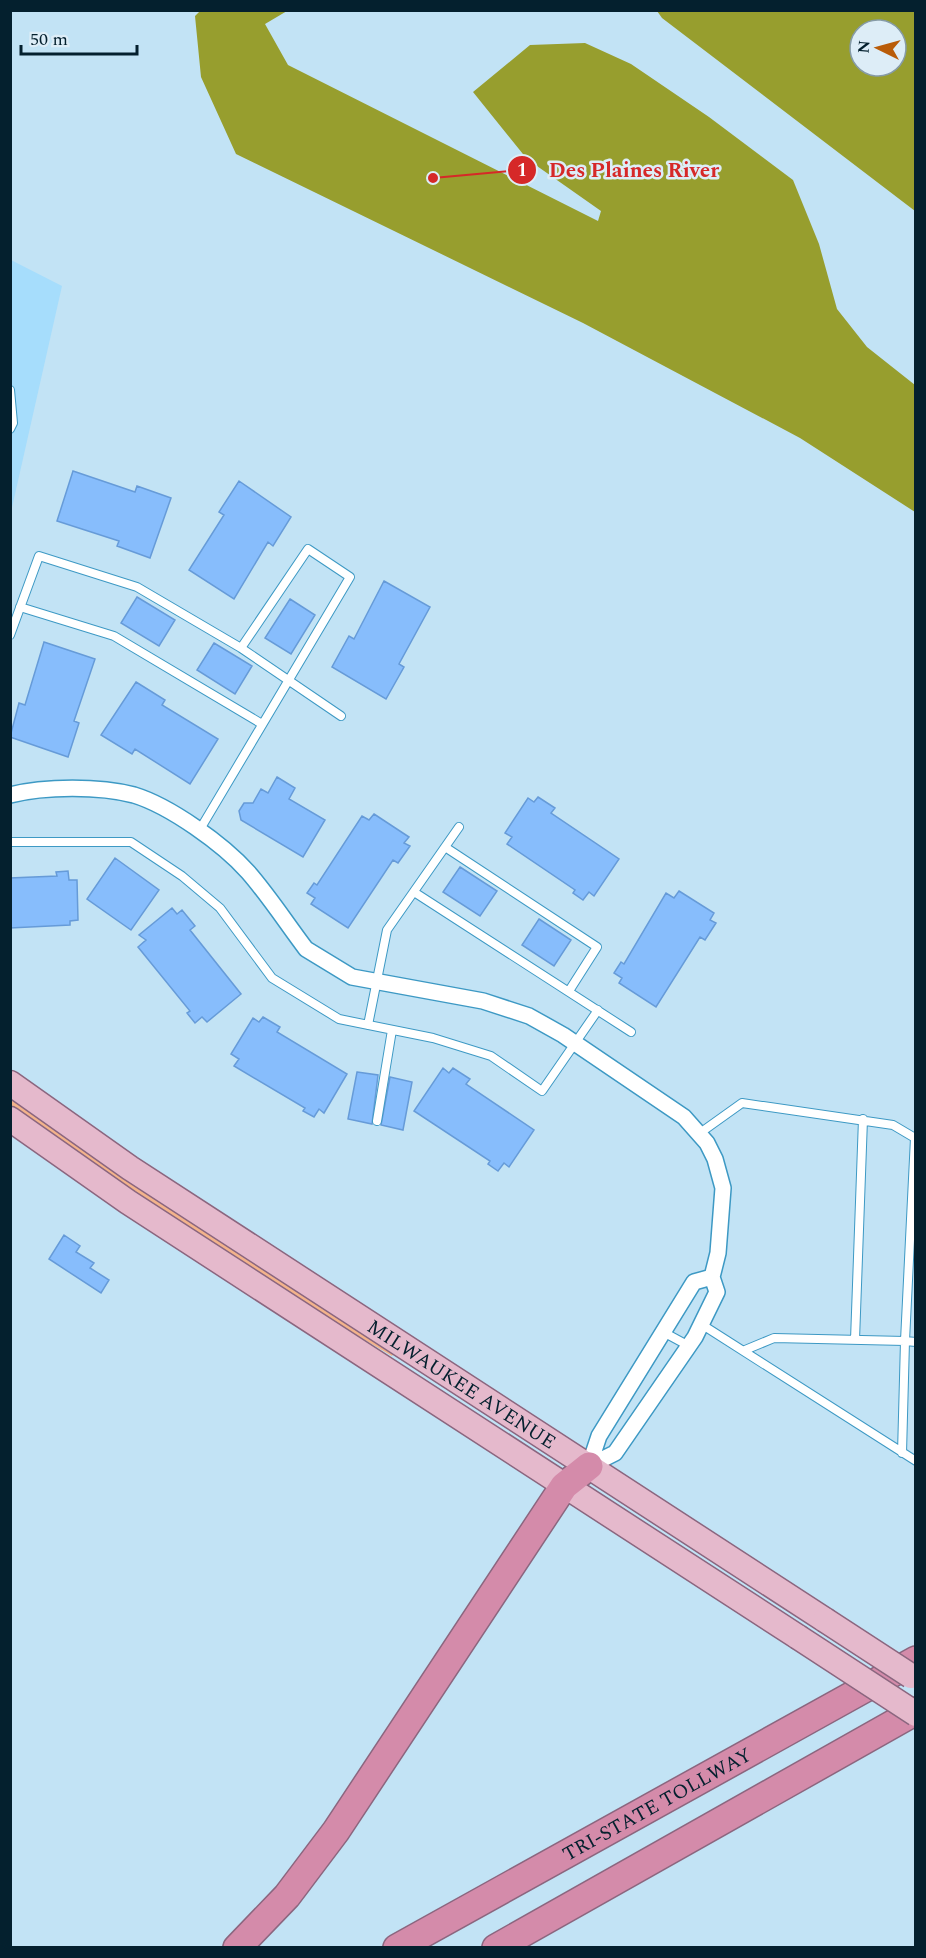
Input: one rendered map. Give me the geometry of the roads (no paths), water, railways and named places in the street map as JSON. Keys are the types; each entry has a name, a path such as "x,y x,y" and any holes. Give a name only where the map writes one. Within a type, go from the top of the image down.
{"highway":[{"path":"237,1947 287,1896 336,1832 564,1486 589,1466"},
{"name":"TRI-STATE TOLLWAY","path":"397,1947 915,1660"},
{"path":"496,1947 915,1712"}],"main road":[{"name":"MILWAUKEE AVENUE","path":"10,1083 121,1162 915,1679"},
{"name":"MILWAUKEE AVENUE","path":"10,1119 128,1202 915,1712"}],"street":[{"path":"10,795 30,790 100,790 131,794 179,818 199,831 248,873 306,949 352,977 501,1007 529,1016 576,1044 684,1117 700,1133 715,1159 724,1199 718,1253 712,1277 717,1292 689,1346 615,1453 589,1466"},
{"path":"589,1466 599,1436 665,1333 694,1282 712,1277"}],"lane":[{"path":"10,390 13,423 10,429"},
{"path":"199,831 350,577 308,549 241,648"},
{"path":"10,635 39,556 137,587 289,678 341,716"},
{"path":"20,607 114,636 262,724"},
{"path":"368,1025 387,930 459,827"},
{"path":"10,842 131,842 182,876 220,908 272,978 339,1019 433,1038 491,1056 542,1091 598,1010"},
{"path":"445,847 597,947 569,991"},
{"path":"414,892 631,1032"},
{"path":"377,1121 392,1030"},
{"path":"700,1133 741,1103 893,1125 915,1138 902,1453"},
{"path":"855,1340 863,1119"},
{"path":"701,1324 745,1350 915,1461"},
{"path":"665,1333 689,1346"},
{"path":"745,1350 774,1338 915,1342"}],"place":[{"name":"Des Plaines River","path":"433,178"}]}
